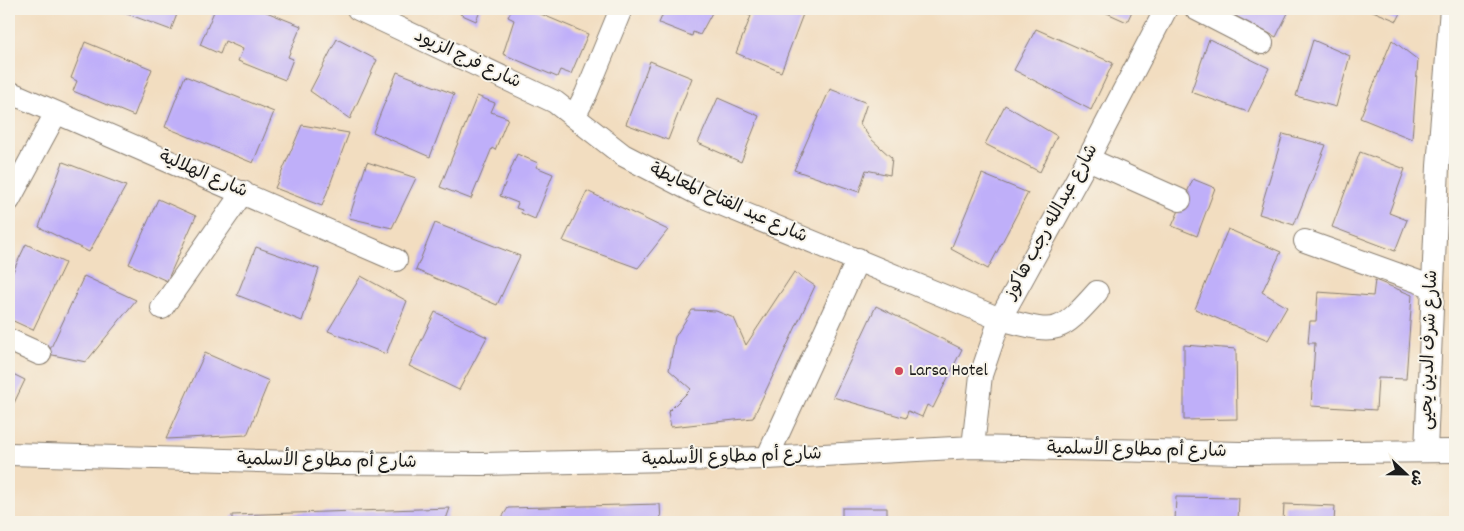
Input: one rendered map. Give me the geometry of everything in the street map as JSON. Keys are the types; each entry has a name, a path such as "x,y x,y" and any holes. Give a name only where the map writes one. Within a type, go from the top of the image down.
{"street":[{"name":"شارع فرج الزيود","path":"358,9 536,91 574,115"},
{"path":"574,115 586,94 621,9"},
{"name":"شارع عبدالله رجب هاكوز","path":"973,447 973,425 981,375 1000,320 1088,159 1166,9"},
{"path":"1196,9 1262,43"},
{"name":"شارع شرف الدين يحيى","path":"1426,451 1433,279 1447,166 1451,9"},
{"name":"شارع الهلالية","path":"9,92 396,260"},
{"path":"9,200 56,113"},
{"name":"شارع عبد الفتاح المعايطة","path":"574,115 606,144 669,180 737,211 858,259 1000,320 1046,329 1059,327 1073,319 1097,292"},
{"path":"1088,159 1180,200"},
{"path":"162,308 243,192"},
{"path":"1314,238 1433,279"},
{"path":"767,458 858,259"},
{"path":"9,340 40,354"},
{"name":"شارع أم مطاوع الأسلمية","path":"9,454 312,463 464,464 767,458 973,447 1240,453 1455,452"}],"building":[{"path":"114,9 179,9 171,30"},
{"path":"215,9 265,9 264,11 301,26 288,57 293,59 285,80 238,61 243,49 225,41 220,54 200,45"},
{"path":"462,9 481,9 476,21 460,14"},
{"path":"512,9 529,9 588,34 571,74 560,70 557,77 503,54 514,20 508,17"},
{"path":"665,9 714,9 700,35 693,32 692,36 659,23"},
{"path":"751,9 805,9 781,72 736,53 751,16 748,15"},
{"path":"1098,9 1133,9 1127,22"},
{"path":"1222,9 1290,9 1276,37"},
{"path":"1368,9 1403,9 1397,21"},
{"path":"1036,29 1113,63 1091,110 1014,70"},
{"path":"337,39 377,60 350,119 310,91"},
{"path":"1209,39 1269,68 1248,112 1191,92"},
{"path":"1313,40 1350,56 1336,107 1296,96"},
{"path":"1392,40 1418,60 1412,139 1360,118"},
{"path":"85,42 152,69 134,116 73,91 77,81 71,78"},
{"path":"650,61 692,78 668,140 626,124"},
{"path":"397,72 454,94 430,157 373,132"},
{"path":"185,76 274,112 253,163 165,127"},
{"path":"830,89 867,103 860,124 870,138 892,158 890,175 866,170 859,192 794,170"},
{"path":"477,96 495,103 491,112 508,118 495,150 492,148 471,199 440,187"},
{"path":"718,98 759,116 741,162 698,143"},
{"path":"1005,105 1057,136 1040,172 985,144"},
{"path":"302,125 349,133 322,206 275,188"},
{"path":"1283,134 1326,145 1294,225 1259,214"},
{"path":"1360,152 1405,169 1389,213 1407,220 1395,251 1332,227"},
{"path":"517,154 538,163 536,167 553,174 535,219 521,213 522,210 516,208 518,203 500,196"},
{"path":"63,162 126,186 89,252 39,227"},
{"path":"367,162 416,178 392,228 349,218"},
{"path":"982,174 1028,193 988,269 951,249"},
{"path":"1193,179 1215,188 1197,236 1172,226"},
{"path":"587,191 668,230 638,268 563,241"},
{"path":"158,199 196,216 167,281 129,264"},
{"path":"435,223 520,256 497,305 416,270"},
{"path":"1228,229 1281,252 1262,292 1287,307 1268,340 1195,309"},
{"path":"26,244 65,263 33,330 9,319 9,280"},
{"path":"256,247 319,269 302,321 237,295"},
{"path":"794,272 815,286 753,418 671,427 668,412 691,389 669,370 675,337 692,310 716,311 734,318 746,345"},
{"path":"84,276 136,300 86,362 48,354"},
{"path":"361,276 407,301 386,354 328,331"},
{"path":"1375,280 1412,295 1406,379 1378,378 1376,410 1311,406 1315,343 1308,343 1310,321 1316,321 1318,292 1373,296"},
{"path":"876,306 962,349 933,408 927,405 922,417 908,411 906,418 833,397"},
{"path":"435,312 487,337 459,390 409,366"},
{"path":"1184,345 1236,349 1237,419 1184,420"},
{"path":"205,353 269,381 247,435 166,439"},
{"path":"9,372 25,380 14,403 9,400"},
{"path":"1176,497 1239,498 1238,522 1175,522"},
{"path":"660,504 661,522 499,522 508,508"},
{"path":"1284,504 1335,506 1334,522 1283,522"},
{"path":"450,508 445,522 232,522 232,515"},
{"path":"842,508 887,508 887,522 842,522"}],"place":[{"name":"Larsa Hotel","path":"899,371"}]}
